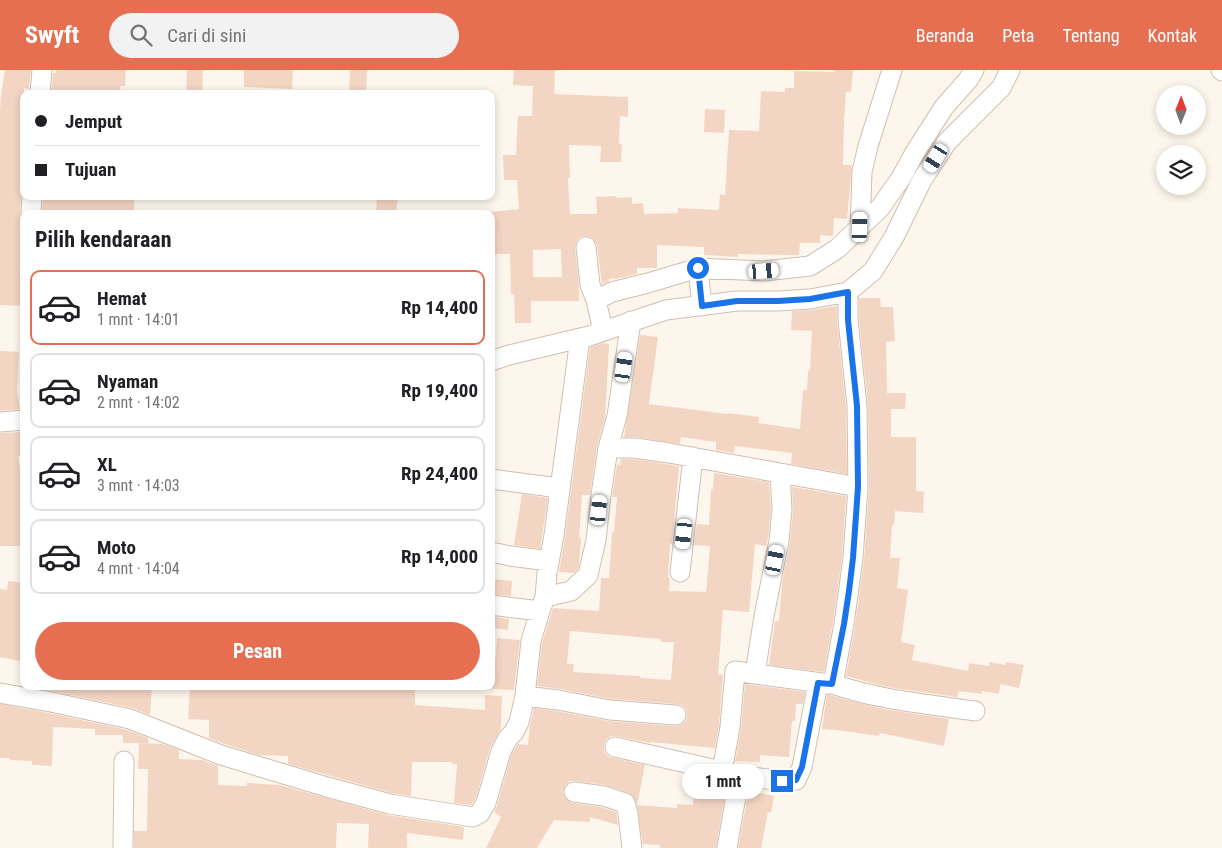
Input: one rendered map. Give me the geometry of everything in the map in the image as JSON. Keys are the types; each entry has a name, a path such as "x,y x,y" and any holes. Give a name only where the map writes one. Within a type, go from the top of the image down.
{"street":[{"path":"40,90 42,70"},
{"path":"860,227 862,172 868,146 892,70"},
{"path":"596,300 612,292 698,268 764,271 810,266 837,249 880,208 901,178 944,107 968,80 974,70"},
{"path":"495,360 580,338 666,310 737,301 810,299 848,292 873,271 894,237 922,180 936,158 948,142 1001,88 1010,70"},
{"path":"586,247 590,285 596,300 603,331"},
{"path":"698,268 702,306"},
{"path":"615,748 744,776 782,781 796,780 802,767 844,624 851,577 858,487 857,406 848,320 848,292"},
{"path":"495,605 542,604 572,591 588,575 596,540 608,448 617,416 631,321"},
{"path":"0,693 51,702 130,720 221,755 390,804 473,817 480,812 486,803 501,751 519,722 525,696 531,641 542,604 549,561 580,338"},
{"path":"0,422 20,420"},
{"path":"608,448 635,448 858,487"},
{"path":"680,572 692,457"},
{"path":"755,674 779,541 782,510 780,473"},
{"path":"495,480 560,488"},
{"path":"495,553 549,561"},
{"path":"722,771 730,727 735,671 825,684 878,696 975,711"},
{"path":"525,696 610,710 676,715"},
{"path":"123,848 124,762"},
{"path":"727,848 736,796 744,776"},
{"path":"574,792 604,796 625,803 632,848"}],"building":[{"path":"5,70 31,70 29,89 24,88 24,90 20,90 20,306 0,305 1,96"},
{"path":"56,70 126,70 125,86 120,86 120,90 51,90 53,73 56,73"},
{"path":"187,70 203,70 202,90 186,90"},
{"path":"244,70 293,70 292,89 244,87"},
{"path":"350,70 367,70 366,90 349,90"},
{"path":"514,70 555,70 554,94 628,97 628,117 620,116 619,144 622,144 621,162 600,162 601,146 569,145 570,214 597,214 596,197 616,196 616,198 632,197 632,204 643,203 644,214 678,213 678,208 719,210 720,194 725,195 729,130 759,131 761,91 785,92 785,88 794,88 794,71 835,72 835,70 853,70 851,92 846,92 844,120 843,165 852,165 847,219 834,218 833,236 820,235 820,243 800,243 799,255 738,254 738,257 704,255 704,247 657,245 657,268 637,268 637,274 609,279 609,281 602,284 597,245 591,237 584,236 576,242 575,248 579,301 531,301 531,323 515,323 514,294 511,294 510,254 495,254 495,212 519,209 517,180 504,180 503,155 516,155 518,116 532,116 533,86 513,85","holes":["561,249 562,277 533,277 533,250"]},
{"path":"705,109 725,110 724,133 704,132"},
{"path":"43,200 134,200 134,210 42,210"},
{"path":"377,200 398,200 396,210 376,210"},
{"path":"859,298 880,298 881,307 893,307 895,341 886,342 887,393 906,393 905,409 891,409 891,437 916,437 916,491 924,492 923,513 895,511 894,525 892,525 890,558 900,558 897,588 908,590 901,642 915,645 912,660 968,671 969,663 989,666 989,662 1006,665 1006,662 1024,665 1019,688 1000,684 999,694 982,691 982,694 959,691 957,697 887,687 846,676 864,560 869,488 868,406 859,319"},
{"path":"837,306 846,407 847,474 791,464 792,453 735,446 734,453 716,450 716,442 681,437 680,444 624,437 640,335 658,337 649,404 759,417 758,423 800,429 803,390 807,390 808,370 810,371 812,331 791,330 792,311"},
{"path":"602,343 609,344 605,418 597,446 590,495 582,495 579,564 578,569 574,573 559,572 590,347"},
{"path":"0,351 19,352 17,389 20,409 0,411"},
{"path":"20,432 20,456 18,456 20,471 20,546 0,546 0,433"},
{"path":"621,459 634,459 679,466 672,544 670,543 669,591 706,592 710,546 694,545 697,524 709,525 714,473 769,482 771,510 768,539 766,546 755,544 749,612 723,610 718,674 723,675 715,748 650,743 611,736 604,745 604,751 608,756 645,765 637,805 633,796 629,793 606,785 570,781 563,791 564,797 572,803 601,807 616,812 618,825 590,817 590,822 554,820 537,848 486,848 501,817 494,812 511,755 518,744 528,745 534,708 609,721 675,726 681,725 686,721 686,710 682,705 611,699 537,686 542,643 553,608 599,611 601,578 609,578 612,532 614,532 617,497 612,497 617,464 620,465","holes":["570,631 661,639 661,642 674,642 671,680 573,672 574,664 567,664"]},
{"path":"792,487 846,496 842,557 824,672 769,665 775,621 779,621 782,583 790,542 793,511"},
{"path":"522,494 548,498 540,549 514,545"},
{"path":"495,579 512,581 511,596 495,594"},
{"path":"8,581 20,582 20,661 0,657 0,589 7,590"},
{"path":"495,617 509,619 508,630 495,628"},
{"path":"497,638 520,640 514,690 495,689"},
{"path":"745,684 805,692 803,704 796,704 795,721 792,721 789,757 760,755 760,762 735,761 741,728"},
{"path":"47,690 152,690 150,715 133,708"},
{"path":"190,690 415,690 415,705 485,710 485,695 502,696 501,729 490,748 476,798 471,805 454,803 457,764 452,764 452,762 412,762 411,796 392,793 288,764 288,756 259,755 225,744 209,738 209,720 188,719"},
{"path":"827,695 883,709 949,719 944,746 880,733 879,736 822,729"},
{"path":"0,704 127,730 148,738 148,743 123,743 123,735 95,735 95,729 53,727 52,766 32,765 32,761 0,758"},
{"path":"139,743 163,744 179,750 179,759 202,760 218,766 218,785 247,786 247,783 280,785 387,815 464,827 463,840 407,833 407,848 368,848 369,824 337,823 336,848 134,848 134,831 147,831 148,769 138,769"},
{"path":"694,789 726,790 716,848 660,848 660,845 643,844 637,805 677,808 677,804 693,805"},
{"path":"750,791 774,796 771,813 768,812 761,848 738,848 747,799"}],"route":[{"path":"698,268 702,306 737,301 810,299 848,292 848,320 857,406 858,487 853,558 844,624 832,684 818,683 802,767 796,780 782,781"}]}
